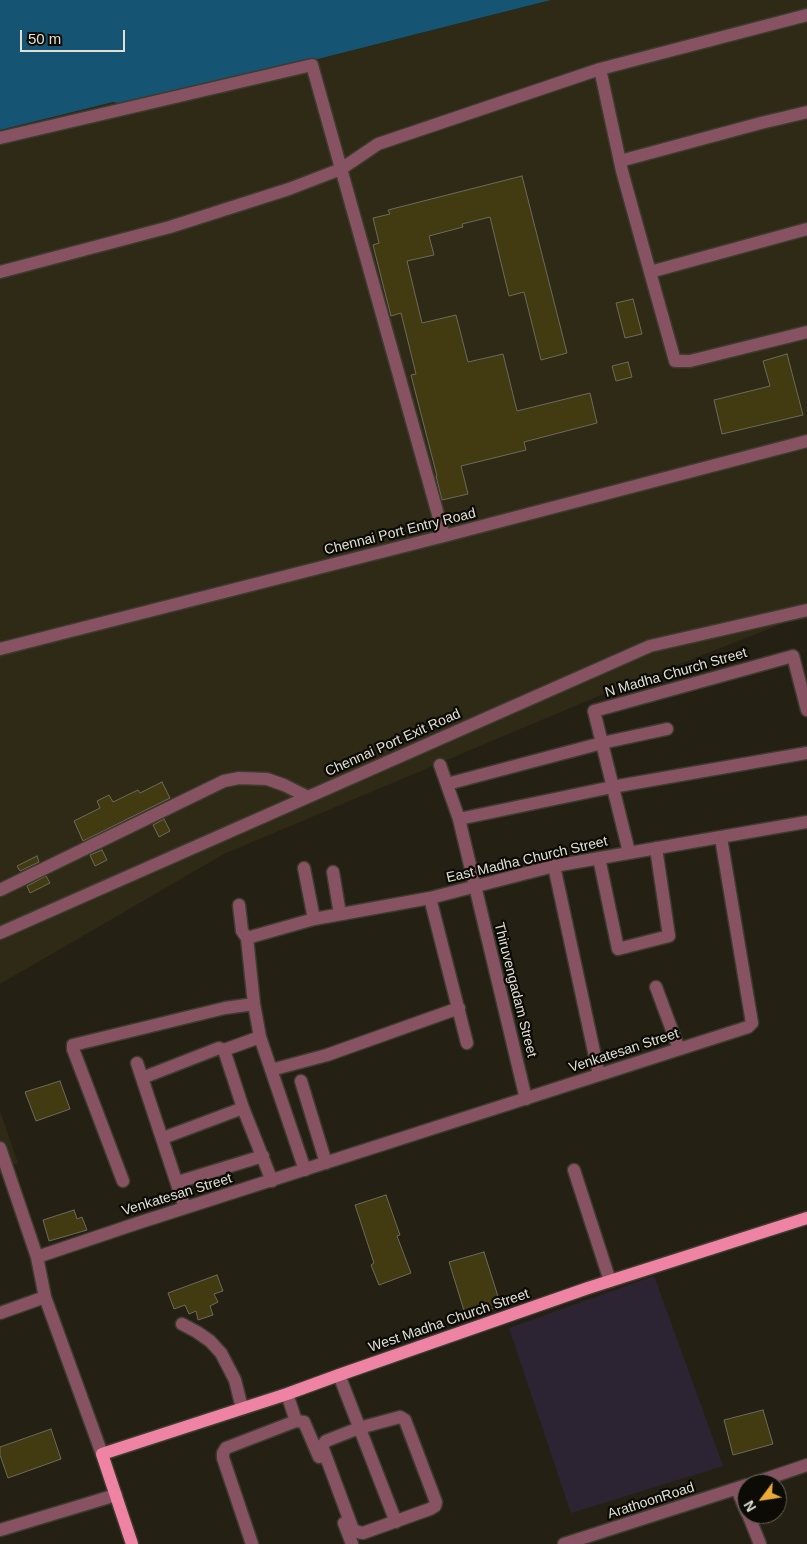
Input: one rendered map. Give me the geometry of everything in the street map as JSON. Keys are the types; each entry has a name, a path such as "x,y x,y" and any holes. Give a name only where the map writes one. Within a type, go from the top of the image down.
{"main road":[{"name":"West Madha Church Street","path":"102,1454 287,1394 610,1281 807,1218"},
{"path":"102,1454 132,1544"}],"street":[{"path":"0,272 170,227 288,189 341,169 378,144 600,69 807,15"},
{"path":"0,138 312,65 444,536"},
{"path":"600,69 620,161 675,361 690,361 807,332"},
{"path":"620,161 807,112"},
{"path":"650,272 807,229"},
{"name":"Chennai Port Entry Road","path":"0,649 807,441"},
{"name":"Chennai Port Exit Road","path":"0,933 650,646 807,610"},
{"name":"N Madha Church Street","path":"629,852 594,711 793,656 807,710"},
{"path":"447,784 602,743 667,729"},
{"path":"459,819 612,787 807,753"},
{"name":"Thiruvengadam Street","path":"440,765 459,819 526,1099"},
{"path":"0,890 224,781 239,778 268,779 308,797"},
{"name":"East Madha Church Street","path":"247,938 314,919 430,898 554,866 807,822"},
{"name":"Venkatesan Street","path":"37,1257 138,1222 272,1181 748,1027 752,1023 721,838"},
{"path":"599,858 618,949 669,936 656,848"},
{"path":"554,866 599,1075"},
{"path":"304,868 314,919"},
{"path":"333,872 340,914"},
{"path":"430,898 467,1043"},
{"path":"239,905 242,931 247,938 254,1004 260,1037 304,1170"},
{"path":"656,987 679,1050"},
{"path":"123,1181 73,1044 225,1008 254,1004"},
{"path":"271,1070 327,1055 459,1008"},
{"path":"142,1078 219,1048 224,1050 260,1037"},
{"path":"224,1050 243,1108 272,1181"},
{"path":"137,1062 186,1208"},
{"path":"301,1081 326,1163"},
{"path":"163,1138 243,1108"},
{"path":"0,1148 37,1257 45,1296 102,1454"},
{"path":"178,1182 263,1156"},
{"path":"574,1170 610,1281"},
{"path":"0,1313 45,1296"},
{"path":"182,1324 204,1336 222,1353 235,1380 242,1408"},
{"path":"338,1375 396,1522"},
{"path":"287,1394 296,1421"},
{"path":"395,1418 403,1418 434,1495 436,1502 434,1506 363,1533 354,1530 322,1446 326,1441 359,1428 395,1418"},
{"path":"252,1544 223,1458 223,1453 231,1445 296,1421 304,1422 307,1427 352,1544"},
{"path":"780,1474 807,1465"},
{"name":"ArathoonRoad","path":"564,1544 737,1489"},
{"path":"0,1530 116,1495"},
{"path":"752,1524 760,1544"}],"shaded area":[{"path":"551,0 807,0 807,619 784,623 601,695 224,854 0,984 0,130 113,102 132,106"},
{"path":"0,1111 18,1163 0,1169"},
{"path":"654,1276 723,1466 571,1513 509,1328"}],"water":[{"path":"0,0 551,0 132,106 113,102 0,130"}],"building":[{"path":"522,176 567,353 541,360 524,292 509,296 490,217 462,224 463,227 429,236 434,255 407,261 422,323 456,315 468,362 503,354 517,411 590,393 597,423 524,442 526,450 461,466 468,494 442,500 411,375 416,374 401,313 391,316 373,245 379,243 373,218 390,214 388,210"},
{"path":"633,299 642,334 625,338 616,303"},
{"path":"787,354 803,415 722,434 714,400 770,386 763,361"},
{"path":"628,362 632,377 616,381 612,366"},
{"path":"162,782 170,798 83,841 74,821 100,808 97,801 109,795 113,802 138,790 140,793"},
{"path":"164,819 170,831 159,837 153,825"},
{"path":"102,850 107,860 95,866 90,855"},
{"path":"37,856 39,862 20,871 17,866"},
{"path":"46,876 50,883 30,893 27,886"},
{"path":"60,1081 70,1109 36,1121 25,1092"},
{"path":"386,1195 400,1235 397,1236 411,1273 379,1285 371,1265 374,1263 355,1205"},
{"path":"74,1210 77,1219 82,1217 87,1230 49,1241 43,1220"},
{"path":"484,1252 501,1306 466,1317 449,1262"},
{"path":"217,1275 223,1291 214,1294 218,1302 210,1306 213,1315 198,1320 196,1311 189,1314 185,1305 174,1309 168,1293"},
{"path":"763,1410 773,1444 733,1455 724,1420"},
{"path":"51,1429 61,1459 8,1478 0,1455 0,1447"}]}
